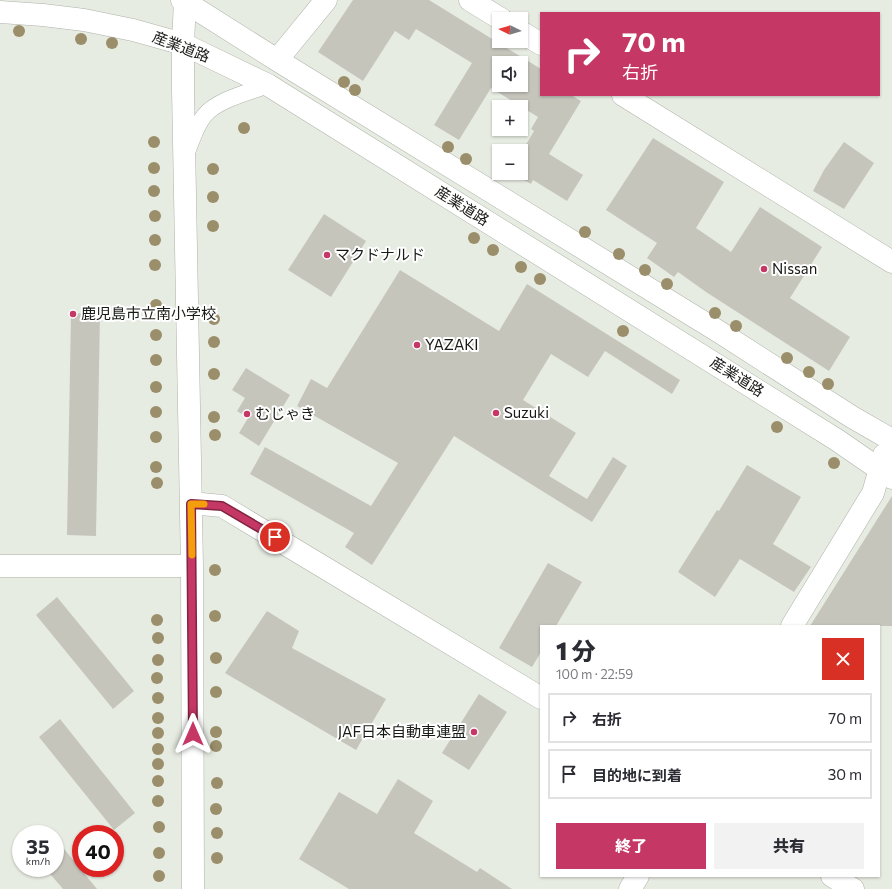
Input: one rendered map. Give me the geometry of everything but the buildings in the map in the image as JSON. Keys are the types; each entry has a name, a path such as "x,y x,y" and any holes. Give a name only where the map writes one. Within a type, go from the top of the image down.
{"street":[{"path":"184,0 184,160 192,566 194,889"},
{"name":"産業道路","path":"184,0 277,60 721,332 852,417 891,435"},
{"path":"277,60 326,0"},
{"path":"470,0 492,14"},
{"name":"産業道路","path":"0,12 84,20 133,30 183,44 268,85 837,440 886,474"},
{"path":"528,36 540,43"},
{"path":"184,160 195,132 205,115 223,102 268,85"},
{"path":"625,96 892,262"},
{"path":"793,625 886,474 891,435"},
{"path":"191,504 222,506 540,697"},
{"path":"0,566 192,566"},
{"path":"630,889 637,877"},
{"path":"834,877 853,889"}],"slow traffic":[{"path":"192,555 191,504 204,504"}],"place":[{"name":"マクドナルド","path":"327,255"},
{"name":"Nissan","path":"764,269"},
{"name":"鹿児島市立南小学校","path":"73,314"},
{"name":"YAZAKI","path":"417,345"},
{"name":"Suzuki","path":"496,413"},
{"name":"むじゃき","path":"247,414"},
{"name":"JAF日本自動車連盟","path":"474,732"}],"route":[{"path":"193,734 191,504 220,505 275,537"}]}
